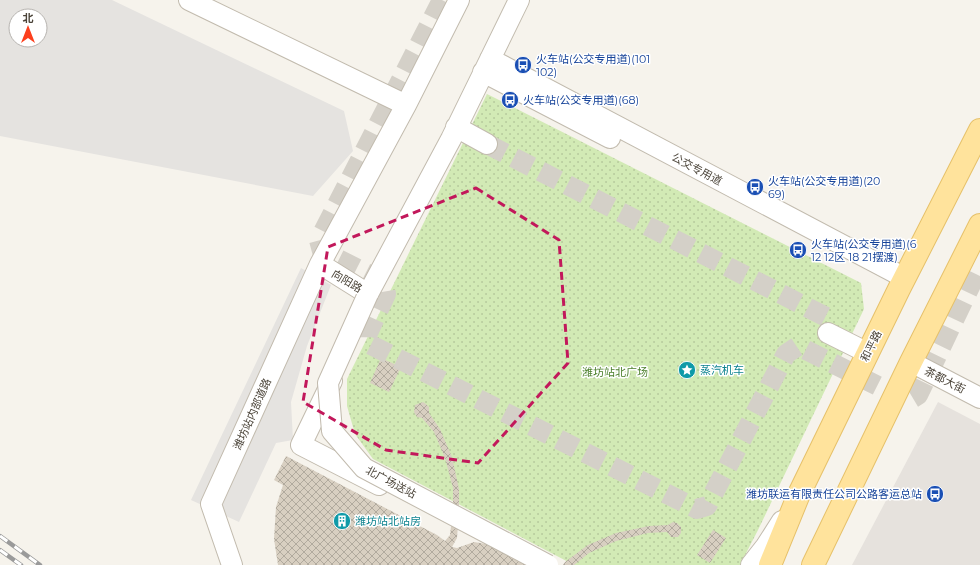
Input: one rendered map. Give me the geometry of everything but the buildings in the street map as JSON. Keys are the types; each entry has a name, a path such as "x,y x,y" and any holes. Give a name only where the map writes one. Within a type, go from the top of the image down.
{"main road":[{"name":"和平路","path":"770,565 799,494 902,283 980,130"},
{"path":"813,565 911,362 980,225"}],"street":[{"path":"189,0 406,105"},
{"name":"向阳路","path":"459,0 406,105 320,264 368,294 453,133 519,0"},
{"name":"公交专用道","path":"487,66 902,283"},
{"path":"453,133 485,149"},
{"name":"潍坊站内部道路","path":"232,565 211,504 320,264"},
{"path":"368,294 370,301 301,445 537,565"},
{"name":"北广场送站","path":"368,294 328,383 332,431 364,468 548,565"},
{"path":"831,327 871,347"},
{"name":"茶都大街","path":"911,362 980,398"},
{"path":"751,565 766,546 799,494"}],"highlighted area":[{"path":"476,188 559,240 568,363 478,463 386,450 303,402 328,247"}],"shaded area":[{"path":"0,0 112,0 344,111 353,151 313,196 0,136"},
{"path":"301,268 331,285 307,346 291,402 293,440 276,443 239,522 191,500"},
{"name":"潍坊联运有限责任公司公路客运总站","path":"938,402 980,424 980,565 852,565"}],"green space":[{"name":"潍坊站北广场","path":"487,94 861,283 864,309 740,565 574,565 373,459 355,434 347,406 347,379"}],"tunnel":[{"path":"442,0 319,240 322,251 384,282 386,294 367,335 367,343 697,509 707,506 786,354 798,346 908,401 918,395 980,266"},
{"path":"487,144 834,321"}],"railway":[{"path":"0,536 40,565"},
{"path":"0,550 21,565"}],"place":[{"name":"火车站(公交专用道)(101 102)","path":"523,65"},
{"name":"火车站(公交专用道)(68)","path":"510,100"},
{"name":"火车站(公交专用道)(20 69)","path":"755,187"},
{"name":"火车站(公交专用道)(6 12 12区 18 21摆渡)","path":"798,250"},
{"name":"蒸汽机车","path":"687,370"},
{"name":"潍坊联运有限责任公司公路客运总站","path":"935,494"},
{"name":"潍坊站北站房","path":"342,521"}]}
